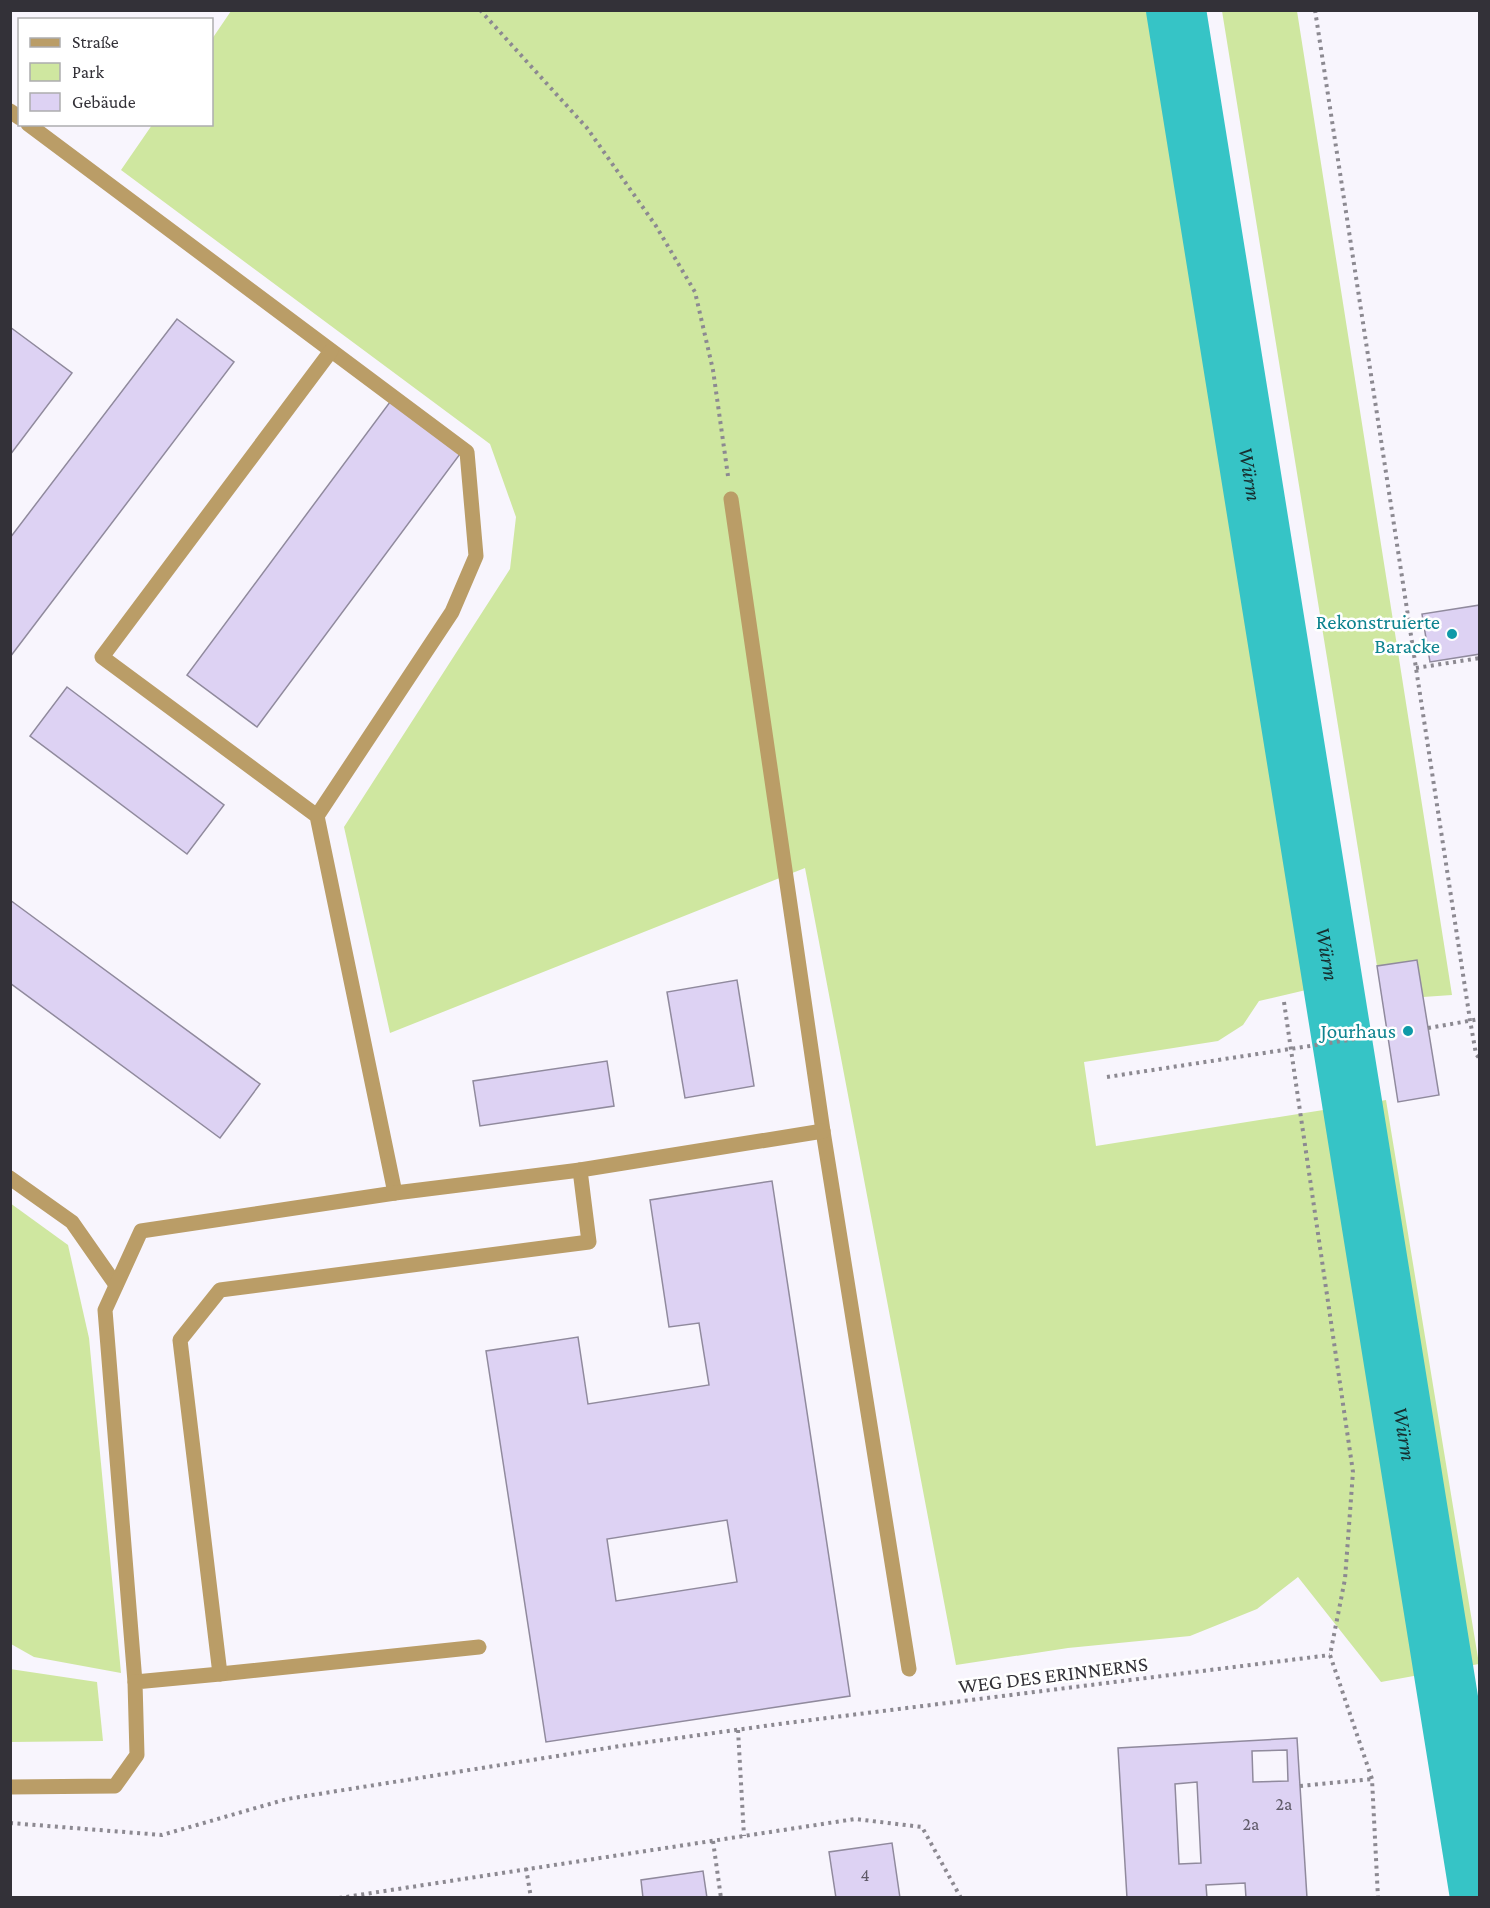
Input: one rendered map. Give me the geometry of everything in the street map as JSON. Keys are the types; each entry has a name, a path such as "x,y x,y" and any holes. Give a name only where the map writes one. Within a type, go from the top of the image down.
{"lane":[{"path":"31,126 467,452 476,556 452,612 317,816"},
{"path":"331,351 102,657 317,816 395,1193"},
{"path":"731,499 824,1131 909,1669"},
{"path":"10,1787 115,1786 137,1755 135,1682 105,1310 141,1231 395,1193 580,1170 824,1131"},
{"path":"220,1674 180,1340 220,1290 589,1242 580,1170"},
{"path":"10,1178 72,1222 116,1285"},
{"path":"135,1682 479,1647"}],"path":[{"path":"480,10 587,128 656,226 695,292 713,370 731,499"},
{"path":"1315,10 1470,1020 1479,1059"},
{"path":"1416,668 1479,658"},
{"path":"1284,1002 1353,1472 1345,1579 1330,1655 1372,1779 1378,1898"},
{"path":"1428,1028 1479,1019"},
{"path":"1107,1077 1388,1034"},
{"name":"WEG DES ERINNERNS","path":"10,1823 162,1835 287,1798 620,1746 1330,1655"},
{"path":"738,1730 744,1836"},
{"path":"1300,1786 1372,1779"},
{"path":"339,1898 855,1819 921,1827 961,1898"},
{"path":"713,1841 721,1898"},
{"path":"526,1868 531,1898"}],"green space":[{"path":"231,11 1204,11 1357,978 1259,1001 1243,1025 1218,1041 1084,1062 1096,1146 1386,1100 1479,1664 1381,1682 1298,1577 1257,1609 1190,1636 1068,1648 956,1665 805,868 390,1033 344,827 510,569 516,517 490,444 121,170 151,126 213,126 213,38"},
{"path":"1222,11 1297,11 1452,995 1423,997 1417,960 1377,966"},
{"path":"10,1203 68,1245 89,1338 121,1673 34,1657 11,1644"},
{"path":"10,1669 97,1682 103,1741 11,1742"}],"building":[{"path":"177,319 234,362 10,657 10,538"},
{"path":"10,327 72,373 10,455"},
{"path":"390,402 460,454 257,727 187,675"},
{"name":"Rekonstruierte Baracke","path":"1480,605 1480,654 1430,662 1422,614"},
{"path":"67,687 224,805 187,854 30,736"},
{"path":"10,900 260,1084 220,1138 10,983"},
{"name":"Jourhaus","path":"1417,960 1439,1095 1398,1102 1377,966"},
{"path":"737,980 754,1086 685,1098 667,992"},
{"path":"607,1061 614,1106 480,1126 473,1081"},
{"path":"772,1181 850,1696 546,1742 486,1351 578,1337 588,1404 709,1385 699,1323 669,1327 650,1200","holes":["727,1520 737,1582 616,1601 607,1539"]},
{"path":"1297,1738 1307,1898 1246,1898 1245,1883 1206,1885 1207,1898 1127,1898 1118,1748","holes":["1287,1750 1288,1781 1253,1782 1252,1751","1197,1782 1201,1863 1179,1864 1175,1784"]},
{"path":"892,1843 900,1898 836,1898 829,1852"},
{"path":"703,1871 707,1898 643,1898 641,1880"}],"waterway":[{"name":"Würm","path":"1176,10 1480,1897"}],"place":[{"name":"Rekonstruierte Baracke","path":"1452,634"},
{"name":"Jourhaus","path":"1408,1031"}]}
